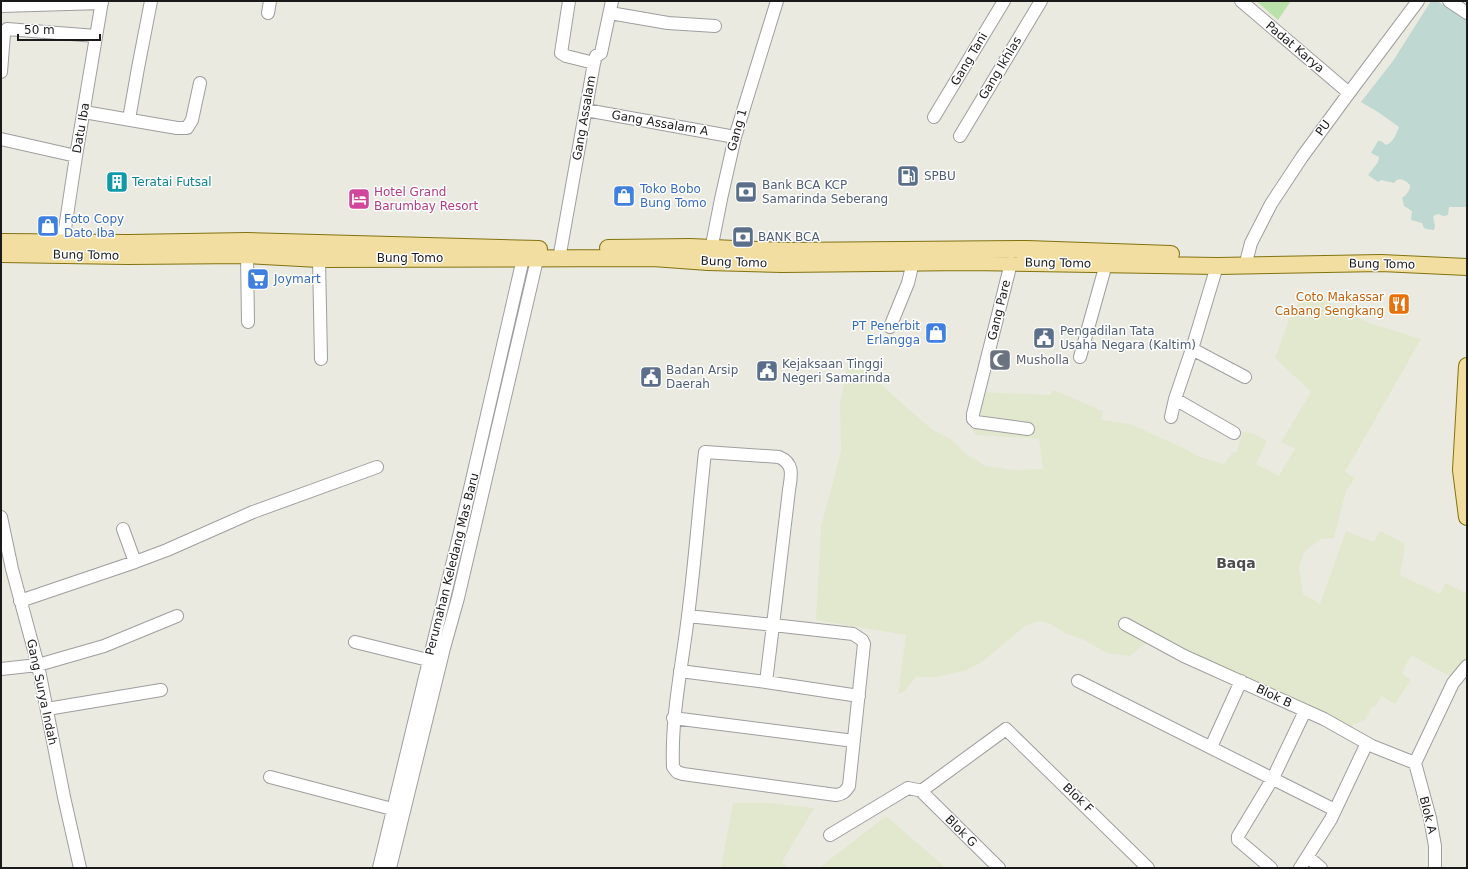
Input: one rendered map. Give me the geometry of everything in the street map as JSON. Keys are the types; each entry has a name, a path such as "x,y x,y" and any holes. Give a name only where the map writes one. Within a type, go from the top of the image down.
{"main road":[{"name":"Bung Tomo","path":"1,242 63,248 320,259 365,251"},
{"name":"Bung Tomo","path":"127,250 247,242 302,242 365,251 560,254 653,258 784,251 969,256 1011,263 1217,266 1246,260 1467,260"},
{"path":"302,242 302,258"},
{"name":"Bung Tomo","path":"1,254 63,248"},
{"name":"Bung Tomo","path":"710,256 858,264 913,262 1026,249 1246,260 1381,263 1467,267"},
{"path":"1467,366 1461,470 1467,518"}],"street":[{"path":"130,119 151,1"},
{"name":"Gang Assalam","path":"560,254 594,63 566,56 561,53 569,1"},
{"name":"Gang 1","path":"710,256 735,137 776,1"},
{"name":"Gang Tani","path":"934,116 1004,1"},
{"name":"Gang Ikhlas","path":"960,136 1041,1"},
{"name":"Padat Karya","path":"1241,1 1349,93"},
{"name":"PU","path":"1246,260 1250,243 1270,204 1349,93 1418,1"},
{"path":"1449,1 1467,13"},
{"path":"1,6 102,2"},
{"name":"Datu Iba","path":"63,248 76,156 102,2"},
{"path":"594,63 596,56 601,53 611,7 668,23 715,26"},
{"path":"1,72 4,34 8,29 96,36"},
{"path":"84,112 177,128 187,128 192,120 200,83"},
{"name":"Gang Assalam A","path":"586,110 735,137"},
{"path":"1,139 76,156"},
{"path":"390,868 444,648 458,598 532,254"},
{"name":"Perumahan Keledang Mas Baru","path":"379,868 428,660 532,254"},
{"path":"247,255 248,322"},
{"path":"320,259 320,359"},
{"path":"890,327 908,283 913,262"},
{"name":"Gang Pare","path":"1011,263 973,419 976,422 1028,429"},
{"path":"1080,357 1106,264"},
{"path":"1171,417 1175,399 1217,266"},
{"path":"1192,349 1245,377"},
{"path":"1175,399 1234,433"},
{"path":"688,616 773,625 853,634 862,640 864,644 859,696 849,786 846,792 836,795 691,775 677,772 673,767 672,744 674,718 688,616 705,452 779,457 788,462 791,472 773,625 766,682"},
{"path":"20,601 167,550 253,512 377,467"},
{"name":"Gang Surya Indah","path":"1,517 12,570 38,665 64,797 80,868"},
{"path":"123,529 135,562"},
{"path":"1,669 38,665 104,646 177,616"},
{"name":"Blok B","path":"1125,624 1184,656 1339,726 1364,742 1382,751 1415,763"},
{"path":"355,642 428,660"},
{"path":"432,646 444,648"},
{"path":"1415,763 1453,683 1467,666"},
{"path":"680,671 859,696"},
{"path":"1078,680 1335,810"},
{"path":"1211,747 1241,681"},
{"path":"47,710 161,690"},
{"path":"1271,868 1237,838 1273,778 1306,711"},
{"path":"674,718 854,741"},
{"name":"Blok F","path":"923,792 1006,729 1148,868"},
{"path":"1300,868 1335,810 1364,742"},
{"name":"Blok A","path":"1415,763 1430,818 1435,846 1435,868"},
{"path":"270,777 392,810"},
{"path":"830,835 908,788 923,792"},
{"name":"Blok G","path":"923,792 999,868"},
{"path":"1308,857 1321,868"}],"green space":[{"path":"1256,1 1291,1 1278,20"},
{"path":"1304,294 1323,298 1344,311 1369,323 1421,339 1345,472 1355,478 1346,491 1334,538 1321,539 1304,552 1299,568 1303,594 1320,604 1346,531 1374,542 1380,531 1404,543 1405,547 1400,575 1440,594 1446,583 1467,594 1467,661 1449,676 1411,655 1402,673 1411,680 1395,704 1382,696 1374,707 1372,707 1366,719 1348,727 1153,637 1130,656 1107,653 1084,640 1040,621 1025,626 982,662 967,670 936,677 916,677 905,691 898,694 906,635 816,620 821,527 841,452 840,404 848,363 859,360 872,370 882,385 908,409 933,430 952,440 969,457 970,456 985,466 1015,470 1043,469 1039,439 976,435 973,431 978,392 1050,395 1053,390 1103,411 1101,420 1130,424 1186,449 1197,456 1224,464 1233,452 1236,453 1243,432 1252,433 1267,441 1256,464 1279,476 1295,448 1281,442 1311,392 1275,358 1292,312 1301,301"},
{"path":"733,803 770,803 814,808 782,862 787,868 721,868"},
{"path":"887,817 946,868 819,868 882,819"}],"shaded area":[{"path":"1431,1 1437,1 1467,20 1467,207 1449,207 1448,215 1443,216 1438,214 1433,216 1435,226 1434,230 1426,229 1422,223 1411,220 1412,211 1404,206 1402,198 1410,189 1410,185 1408,183 1400,179 1394,183 1381,180 1378,182 1368,175 1378,162 1379,157 1371,153 1378,141 1381,141 1386,145 1389,144 1394,138 1399,127 1361,102 1393,61"}],"place":[{"name":"SPBU","path":"908,176"},
{"name":"Teratai Futsal","path":"117,182"},
{"name":"Bank BCA KCP Samarinda Seberang","path":"746,192"},
{"name":"Toko Bobo Bung Tomo","path":"624,196"},
{"name":"Hotel Grand Barumbay Resort","path":"359,199"},
{"name":"Foto Copy Dato Iba","path":"48,226"},
{"name":"BANK BCA","path":"743,237"},
{"name":"Joymart","path":"258,279"},
{"name":"Coto Makassar Cabang Sengkang","path":"1399,304"},
{"name":"PT Penerbit Erlangga","path":"936,333"},
{"name":"Pengadilan Tata Usaha Negara (Kaltim)","path":"1044,338"},
{"name":"Musholla","path":"1000,360"},
{"name":"Kejaksaan Tinggi Negeri Samarinda","path":"767,371"},
{"name":"Badan Arsip Daerah","path":"651,377"}],"district":[{"name":"Baqa","path":"1236,563"}]}
